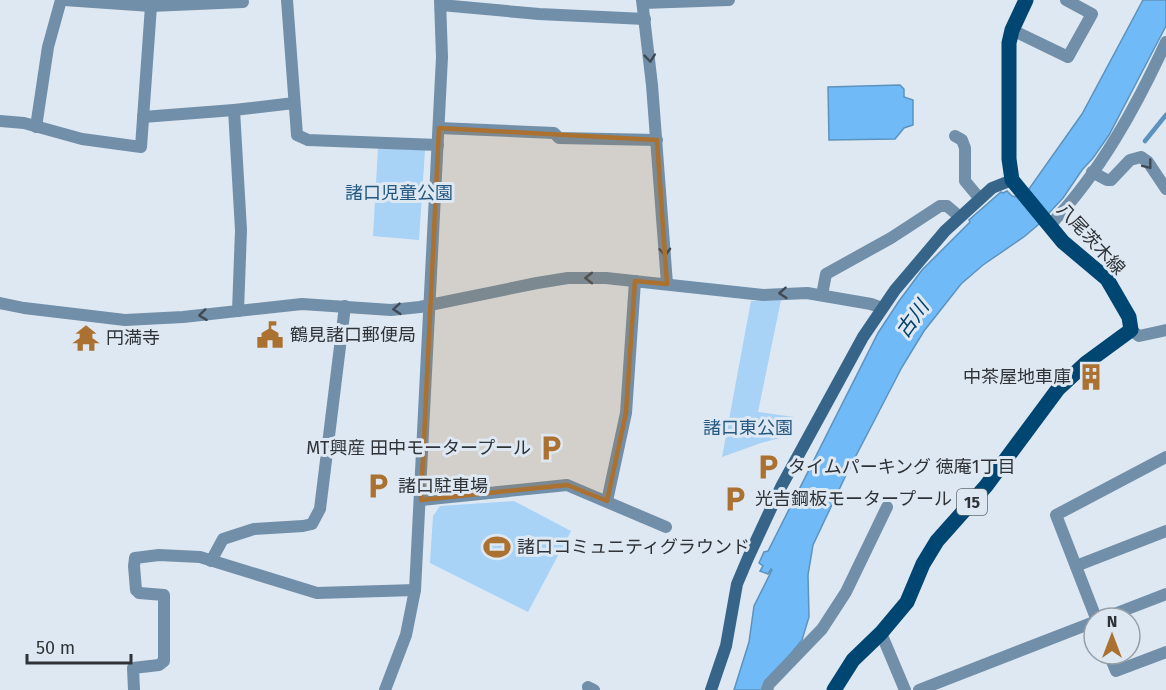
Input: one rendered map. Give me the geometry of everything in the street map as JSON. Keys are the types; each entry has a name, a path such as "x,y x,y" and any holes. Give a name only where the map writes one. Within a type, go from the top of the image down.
{"main road":[{"path":"1017,185 1009,159 1009,43 1012,30 1026,0"},
{"name":"八尾茨木線","path":"1017,185 1063,242 1107,279 1129,316 1131,330"},
{"name":"15","path":"834,690 853,660 881,633 907,602 923,564 937,541 986,486 1058,389 1086,363 1131,330"}],"street":[{"path":"36,127 48,47 63,0 151,6 243,2"},
{"path":"287,0 297,135 308,140 438,145"},
{"path":"667,284 657,140 643,2 729,0"},
{"path":"1012,30 1068,57 1092,14 1066,0"},
{"path":"385,690 406,635 415,590 439,128 442,57 440,2 539,14 645,19"},
{"path":"0,121 24,123 82,139 141,147 151,6"},
{"path":"1048,223 1063,211 1123,127 1166,42"},
{"path":"143,117 294,103"},
{"path":"234,110 241,230 238,310"},
{"path":"439,128 554,133 559,138 657,140"},
{"path":"955,136 962,140 965,148 965,181 980,199"},
{"path":"1092,172 1111,180 1130,160 1142,157 1166,189"},
{"path":"711,690 726,646 737,584 748,558 782,487 863,337 916,264 960,217 995,185 1017,185"},
{"path":"822,295 826,274 891,238 940,206 947,206 960,217"},
{"path":"0,303 125,320 183,317 302,304 391,310 568,278 606,278 763,295 793,293 822,295 882,308"},
{"path":"607,501 626,413 635,281"},
{"path":"211,561 223,539 254,529 303,526 312,524 315,520 320,508 345,306"},
{"path":"1131,330 1139,336 1166,330"},
{"path":"1090,606 1056,515 1166,457"},
{"path":"421,500 567,485 666,527"},
{"path":"766,690 769,684 822,629 840,602 863,561 887,507"},
{"path":"1076,566 1166,531"},
{"path":"134,690 134,668 159,665 164,661 164,595 139,593 136,590 135,558 159,555 200,557 317,593 415,590"},
{"path":"1135,606 1166,594"},
{"path":"919,690 1082,625"},
{"path":"881,633 905,690"},
{"path":"1142,661 1166,652"},
{"path":"1114,666 1116,671 1129,666"}],"highlighted area":[{"path":"439,128 657,140 667,284 635,281 626,413 607,501 567,485 421,500"}],"green space":[{"name":"諸口児童公園","path":"378,148 425,150 419,240 373,236"},
{"name":"諸口東公園","path":"781,300 758,412 794,417 780,438 722,457 751,301"},
{"name":"諸口コミュニティグラウンド","path":"514,501 571,531 528,612 430,563 433,516 440,506"}],"water":[{"name":"古川","path":"1143,0 1166,0 1166,26 1109,135 1063,198 1038,225 961,284 924,331 902,367 813,545 808,575 809,617 802,640 761,690 734,690 749,642 754,606 772,570 768,574 760,571 763,566 759,563 764,552 768,551 878,333 922,270 970,222 969,220 1001,192 1007,191 1012,196 1018,197 1029,189 1082,114"},
{"path":"900,85 904,89 904,97 913,100 913,125 904,128 895,139 829,140 828,87"}],"waterway":[{"path":"1145,141 1166,115"}],"place":[{"name":"鶴見諸口郵便局","path":"270,335"},
{"name":"円満寺","path":"86,338"},
{"name":"中茶屋地車庫","path":"1091,377"},
{"name":"MT興産 田中モータープール","path":"551,448"},
{"name":"タイムパーキング 徳庵1丁目","path":"768,467"},
{"name":"諸口駐車場","path":"378,486"},
{"name":"光吉鋼板モータープール","path":"735,499"},
{"name":"諸口コミュニティグラウンド","path":"497,547"}]}
